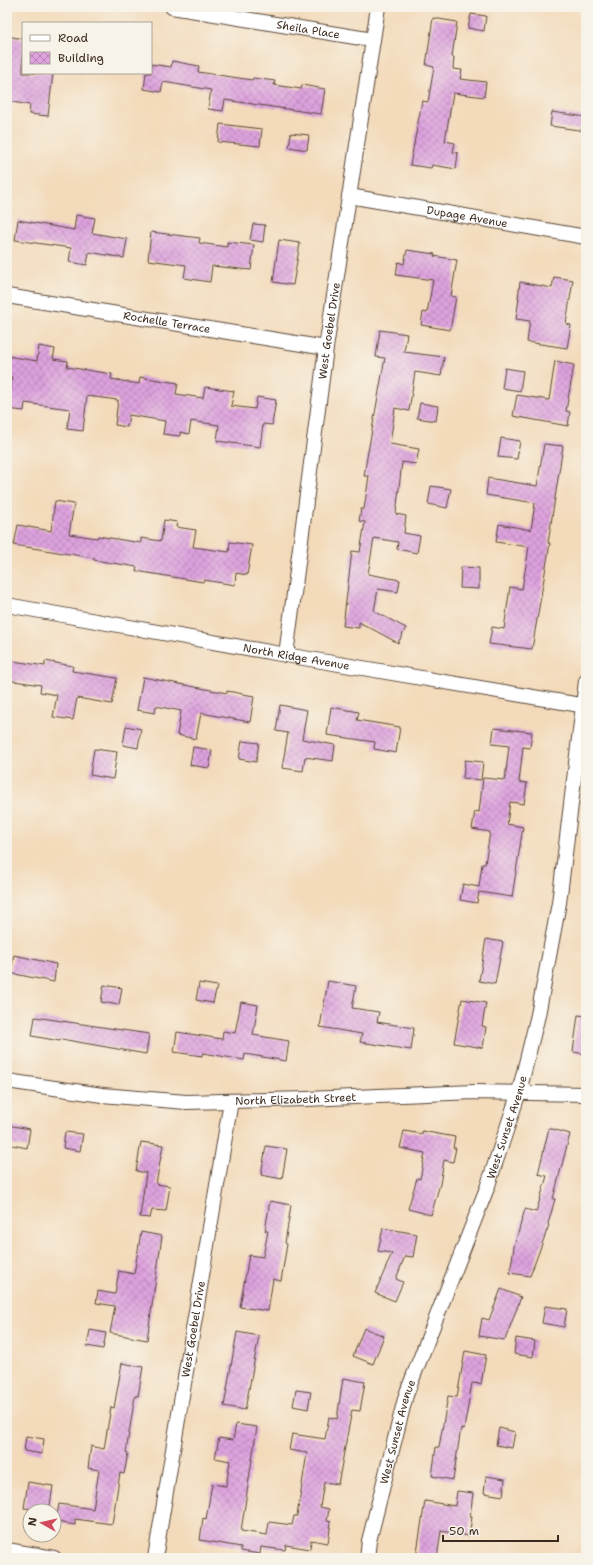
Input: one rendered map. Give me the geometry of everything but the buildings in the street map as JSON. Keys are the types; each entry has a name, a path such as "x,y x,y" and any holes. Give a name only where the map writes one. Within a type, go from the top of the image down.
{"street":[{"name":"Sheila Place","path":"172,7 373,40"},
{"name":"West Goebel Drive","path":"286,655 326,348 378,7"},
{"name":"Dupage Avenue","path":"349,196 586,236"},
{"name":"Rochelle Terrace","path":"7,296 326,348"},
{"name":"North Ridge Avenue","path":"7,605 584,706"},
{"name":"West Sunset Avenue","path":"367,1558 369,1541 406,1395 487,1188 519,1092 538,1015 559,903 586,681"},
{"name":"North Elizabeth Street","path":"7,1081 102,1095 186,1102 306,1100 467,1092 586,1094"},
{"name":"West Goebel Drive","path":"155,1558 231,1101"},
{"path":"7,1550 54,1558"}]}
